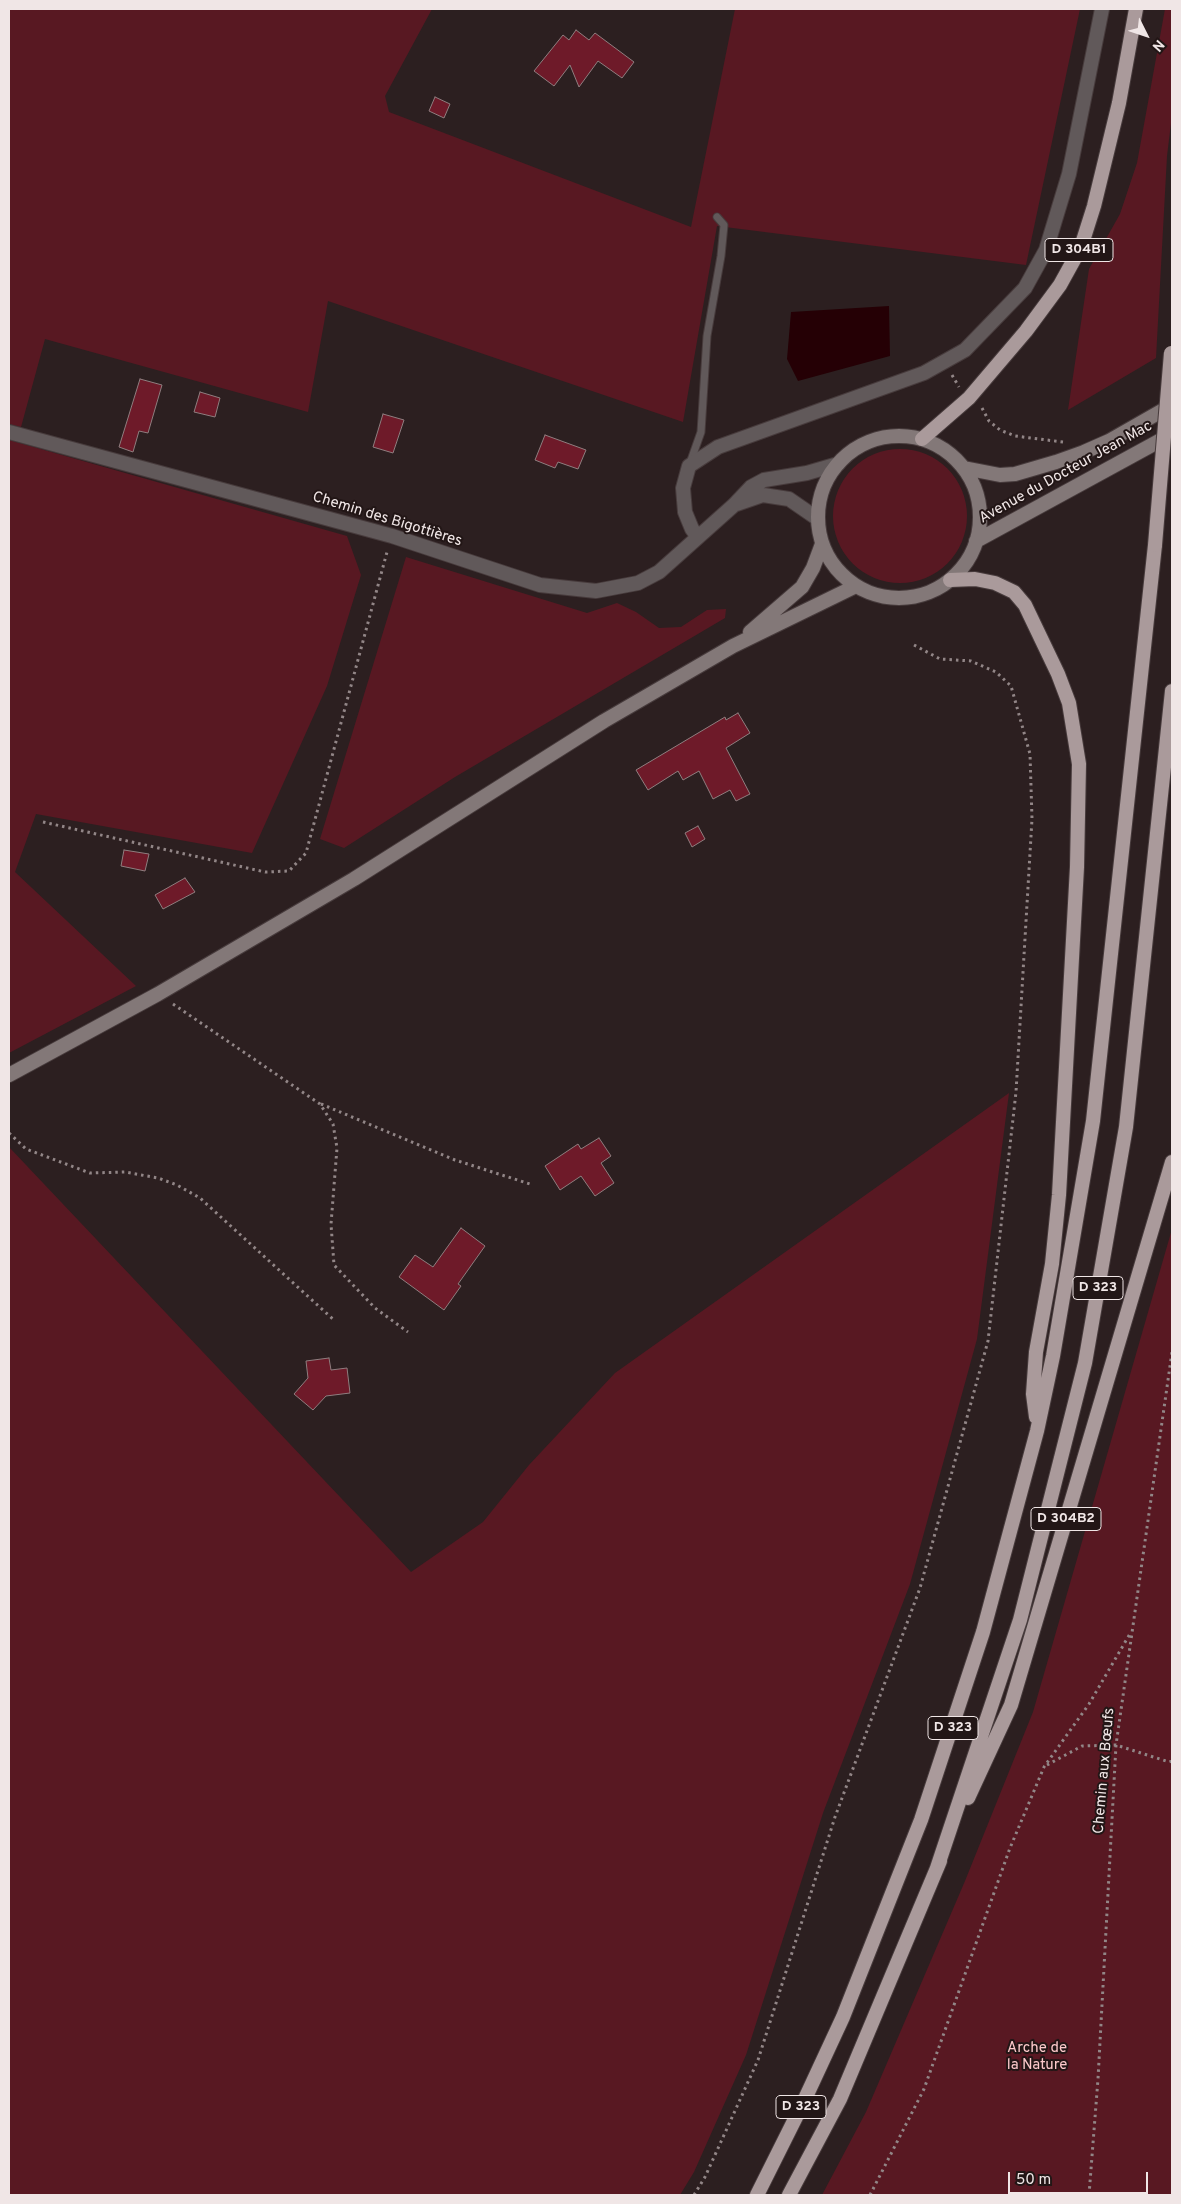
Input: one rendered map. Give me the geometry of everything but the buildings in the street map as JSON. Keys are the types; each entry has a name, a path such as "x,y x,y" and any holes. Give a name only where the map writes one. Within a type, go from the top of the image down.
{"highway":[{"name":"D 304B1","path":"922,439 968,398 1026,331 1060,285 1081,247 1094,206 1119,103 1136,9"},
{"name":"D 323","path":"757,2195 804,2101 842,2017 921,1820 984,1632 1037,1431 1054,1356 1093,1121 1154,545 1172,348"},
{"path":"950,580 975,579 995,583 1014,592 1025,605 1058,674 1068,703 1078,764 1077,867 1059,1195 1052,1264 1036,1352 1034,1394 1037,1431"},
{"name":"D 323","path":"789,2195 840,2098 936,1868 1020,1620 1085,1363 1126,1127 1172,690"},
{"name":"D 304B2","path":"936,1868 1011,1705 1172,1162"}],"main road":[{"name":"Avenue du Docteur Jean Mac","path":"964,468 1000,475 1015,474 1056,462 1109,441 1172,406"},
{"name":"Avenue du Docteur Jean Mac","path":"976,541 1172,434"},
{"path":"899,436 922,439 937,445 952,455 964,468 973,484 979,503 980,522 976,541 966,563 950,580 928,592 905,598 871,593 856,586 842,575 830,561 822,544 818,519 820,499 826,480 838,464 855,449 876,439 899,436"},
{"path":"732,646 786,603 802,587 813,568 822,544"},
{"path":"9,1075 158,994 354,879 604,720 732,646 856,586"}],"street":[{"path":"698,537 692,529 685,512 683,488 689,466 718,446 924,373 965,350 1025,288 1046,250 1070,174 1102,9"},
{"name":"Chemin des Bigottières","path":"9,432 392,536 540,585 596,591 638,583 659,572 734,505 751,487 764,480 838,464"},
{"path":"734,505 763,495 789,499 818,519"}],"lane":[{"path":"689,466 701,432 707,336 722,256 724,226 717,217"}],"path":[{"path":"946,361 958,386 968,398 982,408 989,421 1000,430 1015,436 1071,442"},
{"path":"43,822 265,872 289,870 306,853 392,536"},
{"path":"694,2195 705,2177 758,2060 835,1817 920,1588 988,1340 1016,1092 1032,819 1030,754 1011,686 996,672 971,661 940,658 914,645"},
{"path":"158,994 320,1104 361,1123 455,1160 533,1185"},
{"path":"320,1104 334,1124 336,1148 331,1224 334,1265 375,1308 408,1332"},
{"path":"9,1133 26,1149 90,1173 125,1172 158,1178 177,1184 200,1198 335,1321"},
{"name":"Chemin aux Bœufs","path":"1089,2195 1098,2079 1116,1745 1172,1352"},
{"path":"870,2195 924,2089 1010,1848 1044,1767 1089,1704 1133,1629"},
{"path":"1044,1767 1082,1746 1116,1745 1169,1762 1172,1761"}],"green space":[{"path":"9,9 432,9 385,96 389,112 691,227 735,9 1080,9 1026,265 717,226 683,422 328,301 308,412 45,339 21,427 9,424"},
{"path":"1165,9 1172,9 1172,115 1167,156 1156,358 1068,410 1089,269 1120,214 1137,163"},
{"path":"9,440 347,536 361,575 327,686 252,853 36,814 15,872 136,986 9,1053"},
{"path":"900,449 926,454 937,460 947,469 956,479 962,490 967,516 962,542 956,553 947,563 937,572 926,578 900,583 874,578 863,572 853,563 844,553 838,542 833,516 838,490 844,479 853,469 863,460 874,454"},
{"path":"406,557 587,613 617,603 636,612 659,628 681,627 707,610 726,609 725,618 455,777 344,848 320,839"},
{"path":"1009,1093 977,1339 910,1584 823,1813 746,2055 694,2172 680,2195 9,2195 9,1147 411,1572 483,1522 529,1465 615,1373"},
{"name":"Arche de la Nature","path":"1172,1229 1172,2195 822,2195 866,2112 965,1881 1033,1712"}],"shaded area":[{"path":"889,306 890,356 798,381 787,359 791,312"}]}
